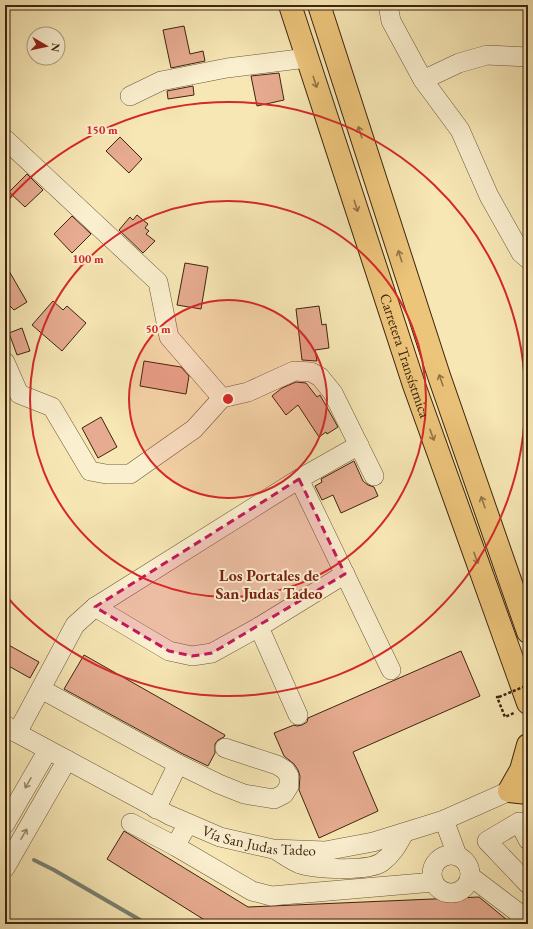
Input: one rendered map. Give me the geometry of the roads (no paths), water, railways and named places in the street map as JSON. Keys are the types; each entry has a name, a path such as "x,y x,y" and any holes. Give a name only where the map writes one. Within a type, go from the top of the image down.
{"main road":[{"name":"Carretera Transístmica","path":"290,5 414,385 528,703"},
{"name":"Carretera Transístmica","path":"319,5 439,376 528,632"},
{"path":"522,789 521,770 528,745"}],"street":[{"path":"388,5 391,21 423,80 460,130 488,196 521,253 528,259"},
{"path":"423,80 459,63 487,55 528,57"},
{"path":"130,96 161,81 227,68 307,58"},
{"path":"5,139 158,282 169,337 222,398"},
{"path":"5,362 19,394 52,407 90,471 106,474 130,474 194,429 222,398 248,392 294,371 311,372 320,377 333,393 374,476"},
{"path":"11,729 40,689 75,625 94,607 300,479 359,445"},
{"path":"300,479 391,670"},
{"path":"94,607 169,651 192,656 212,653 259,627 345,574"},
{"path":"259,627 298,715"},
{"path":"40,689 178,764 219,784 244,794 274,799 284,794 289,786 289,776 285,770 277,764 225,748"},
{"name":"Vía San Judas Tadeo","path":"11,729 156,809 188,824 220,837 273,849 325,851 373,842 444,820 522,789"},
{"path":"5,824 48,750"},
{"path":"5,868 67,760"},
{"path":"156,809 178,764"},
{"path":"444,820 464,864 467,886 459,892 449,893 440,890 434,882 432,872 436,861 446,855 464,864 528,920"},
{"path":"131,822 252,891 271,896 434,882"},
{"path":"464,864 487,841 519,822 528,840"},
{"path":"175,846 188,824"},
{"path":"487,841 528,884"}],"waterway":[{"path":"34,860 147,924"}],"district":[{"name":"Los Portales de San Judas Tadeo","path":"269,584"}]}
